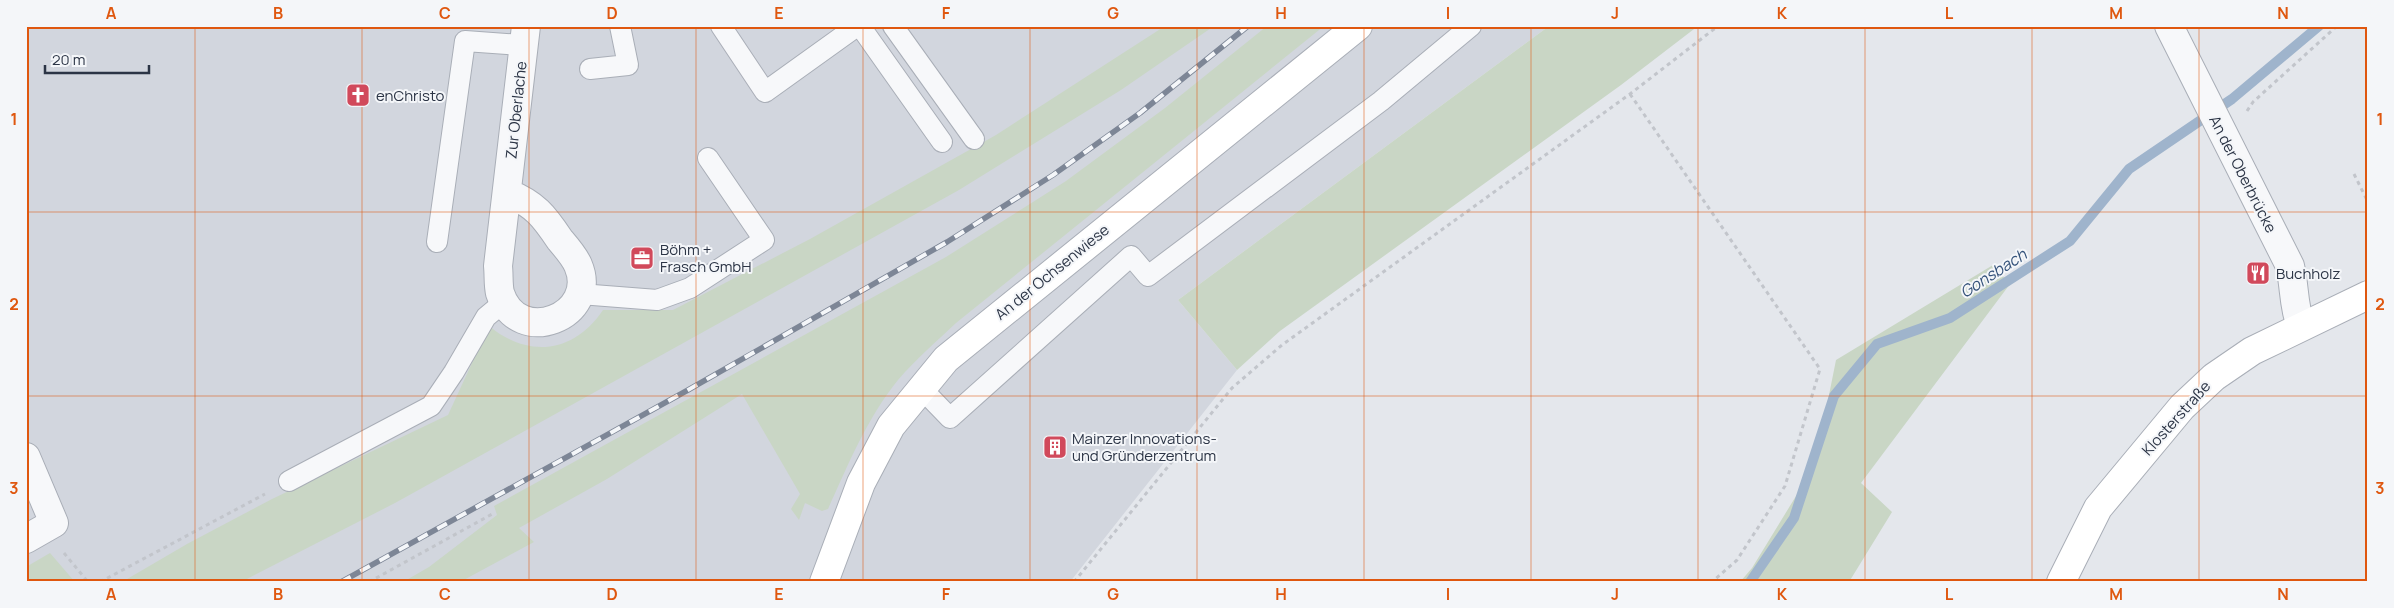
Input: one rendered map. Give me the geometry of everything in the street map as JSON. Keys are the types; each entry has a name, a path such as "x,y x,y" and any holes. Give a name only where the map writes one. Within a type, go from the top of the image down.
{"street":[{"name":"An der Ochsenwiese","path":"824,582 861,483 891,426 946,359 1358,26"},
{"name":"An der Oberbrücke","path":"2169,26 2290,266 2294,284 2296,313 2301,326"},
{"name":"Zur Oberlache","path":"504,302 500,292 498,266 524,36"},
{"path":"504,302 515,315 530,322 545,323 558,318 572,307 580,294 581,280 578,265 542,214 527,200 507,193"},
{"name":"Klosterstraße","path":"2061,582 2098,508 2182,407 2214,377 2244,356 2301,326 2368,295"},
{"path":"26,457 54,523 26,539"}],"lane":[{"path":"590,69 628,65 620,26"},
{"path":"721,26 765,92 858,26 942,142"},
{"path":"893,26 974,139"},
{"path":"921,388 950,418 1131,256 1148,276 1380,101 1471,26"},
{"path":"437,242 465,41 524,36"},
{"path":"580,294 657,300 690,288 764,240 708,158"},
{"path":"289,481 431,406 454,372 486,317 504,302"}],"path":[{"path":"1074,582 1232,388 1282,345 1630,94 1718,26"},
{"path":"2224,135 2239,122 2254,102 2337,26"},
{"path":"1630,94 1820,370 1785,486 1738,560 1712,582"},
{"path":"2354,174 2368,202"},
{"path":"100,582 289,481"},
{"path":"369,582 494,513"},
{"path":"58,547 88,582"}],"shaded area":[{"path":"26,26 1549,26 1178,300 1237,370 1070,582 26,582"}],"green space":[{"path":"1165,26 1214,26 1121,90 959,190 395,503 241,582 122,582 187,544 272,499 448,415 489,326 504,337 520,343 535,347 550,346 565,343 579,335 603,310 673,310 810,239 996,135"},
{"path":"1267,26 1324,26 956,323 919,358 898,380 877,410 859,442 828,509 822,511 805,503 799,520 791,509 800,494 742,394 607,479 519,528 534,542 460,582 403,582 429,567 497,515 494,506 946,257 1066,181 1165,108"},
{"path":"1549,26 1698,26 1621,85 1280,331 1237,370 1178,300"},
{"path":"1993,265 2010,284 1861,483 1892,512 1849,582 1740,582 1752,568 1815,465 1836,360"},
{"path":"50,553 75,582 26,582 26,567"}],"waterway":[{"name":"Gonsbach","path":"1750,582 1794,518 1834,396 1877,344 1950,318 2070,241 2129,169 2232,99 2319,26"}],"railway":[{"path":"341,582 688,390 947,242 1053,175 1140,113 1248,26"}],"place":[{"name":"enChristo","path":"358,95"},
{"name":"Böhm + Frasch GmbH","path":"642,258"},
{"name":"Buchholz","path":"2258,273"},
{"name":"Mainzer Innovations- und Gründerzentrum","path":"1055,447"}]}
